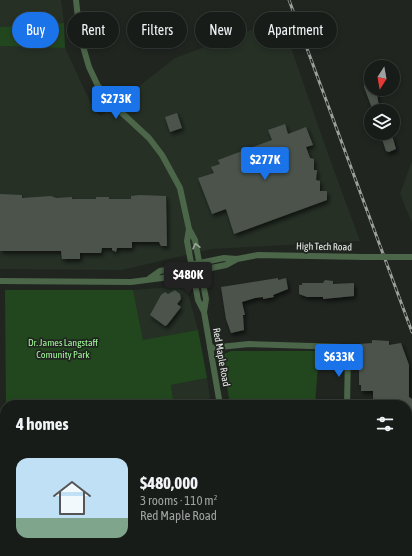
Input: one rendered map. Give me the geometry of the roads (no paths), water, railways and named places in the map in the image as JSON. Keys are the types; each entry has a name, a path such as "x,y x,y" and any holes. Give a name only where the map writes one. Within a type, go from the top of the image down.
{"street":[{"name":"Red Maple Road","path":"76,0 80,36 89,67 98,86 122,113 149,138 162,155 180,188 189,229 195,240 206,299 204,312"},
{"name":"Red Maple Road","path":"189,229 187,241 192,264 192,272 198,300 204,312 219,400"},
{"name":"High Tech Road","path":"150,278 160,271 192,264 224,258 237,259 258,255 412,257"},
{"name":"High Tech Road","path":"0,281 131,282 200,271 226,265 237,259"},
{"path":"210,348 249,344 344,347 348,353 348,400"}],"railway":[{"path":"289,0 412,332"}],"park label":[{"name":"Dr. James Langstaff Comunity Park","path":"63,348"}]}
